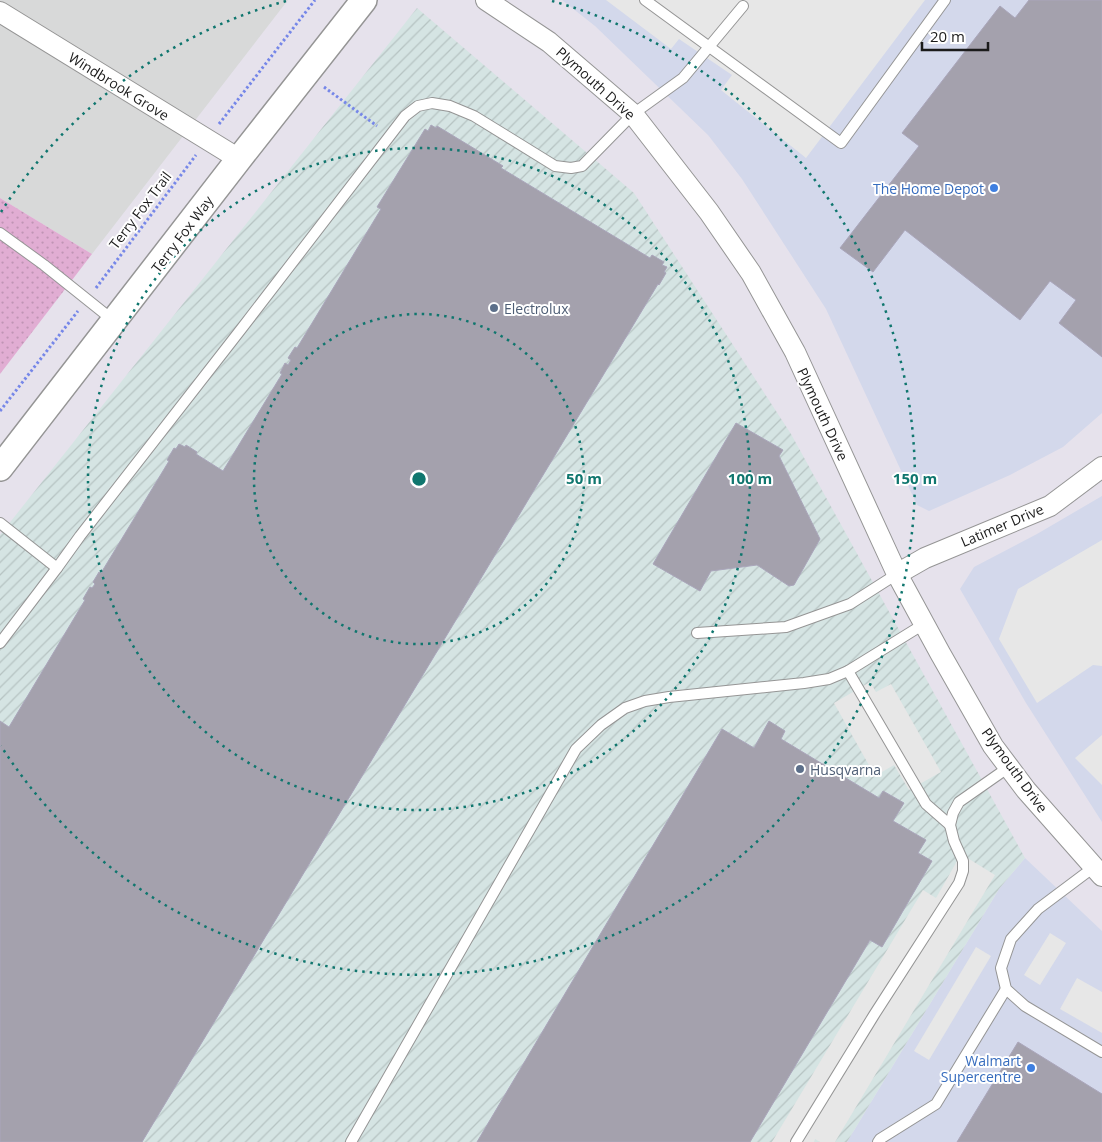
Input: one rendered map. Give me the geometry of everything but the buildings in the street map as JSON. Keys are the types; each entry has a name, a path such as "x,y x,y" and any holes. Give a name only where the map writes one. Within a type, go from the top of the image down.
{"street":[{"name":"Terry Fox Way","path":"0,468 364,0"},
{"name":"Plymouth Drive","path":"486,0 549,42 633,114 709,212 752,272 795,352 897,574 993,746 1026,790 1098,872"},
{"name":"Windbrook Grove","path":"0,12 239,159"},
{"name":"Latimer Drive","path":"897,574 925,558 1050,506 1102,467"}],"lane":[{"path":"645,0 841,143 945,0"},
{"path":"0,643 58,568 80,536 405,116 418,106 432,103 450,106 474,116 555,166 570,168 582,166 633,114 683,78 743,6"},
{"path":"0,233 44,265 114,321"},
{"path":"0,523 58,568"},
{"path":"697,633 786,627 850,604 897,574"},
{"path":"351,1142 576,749 601,725 625,708 645,701 829,679 848,672 924,624"},
{"path":"848,672 926,804 950,825"},
{"path":"796,1142 959,882 963,872 963,861 954,841 950,825 952,813 958,802 1009,767"},
{"path":"1098,872 1038,909 1011,939 1001,968 1006,989 1025,1006 1102,1052"},
{"path":"878,1142 936,1104 1006,989"}],"path":[{"path":"223,118 315,0"},
{"path":"306,74 390,136"},
{"name":"Terry Fox Trail","path":"100,282 198,152"},
{"path":"0,411 78,310"}],"shaded area":[{"path":"0,0 288,0 92,254 0,198"},
{"path":"562,0 1102,0 1102,413 1063,447 1010,475 929,511 917,505 826,309 742,179 708,135 595,26"},
{"path":"606,0 925,0 806,158 721,90 732,75 679,39 671,49"},
{"path":"417,8 634,193 791,434 1025,858 999,889 847,1142 0,1142 0,535"},
{"path":"0,198 92,254 0,374"},
{"path":"1102,496 1102,822 1026,703 960,589 974,567 1037,534"},
{"path":"1102,540 1102,666 1093,665 1037,703 999,639 1018,589"},
{"path":"870,682 876,692 891,684 941,772 909,790 894,765 875,776 834,703"},
{"path":"1102,735 1102,785 1075,758"},
{"path":"961,854 995,875 835,1142 820,1142 815,1139 814,1142 772,1142 923,890 936,898"},
{"path":"1025,858 1102,931 1102,1142 847,1142 999,889"},
{"path":"1050,933 1066,943 1040,985 1024,975"},
{"path":"976,947 991,956 929,1060 914,1051"},
{"path":"1077,978 1102,992 1102,1033 1060,1009"}],"place":[{"name":"The Home Depot","path":"994,188"},
{"name":"Electrolux","path":"494,308"},
{"name":"Husqvarna","path":"800,769"},
{"name":"Walmart Supercentre","path":"1031,1068"}]}
